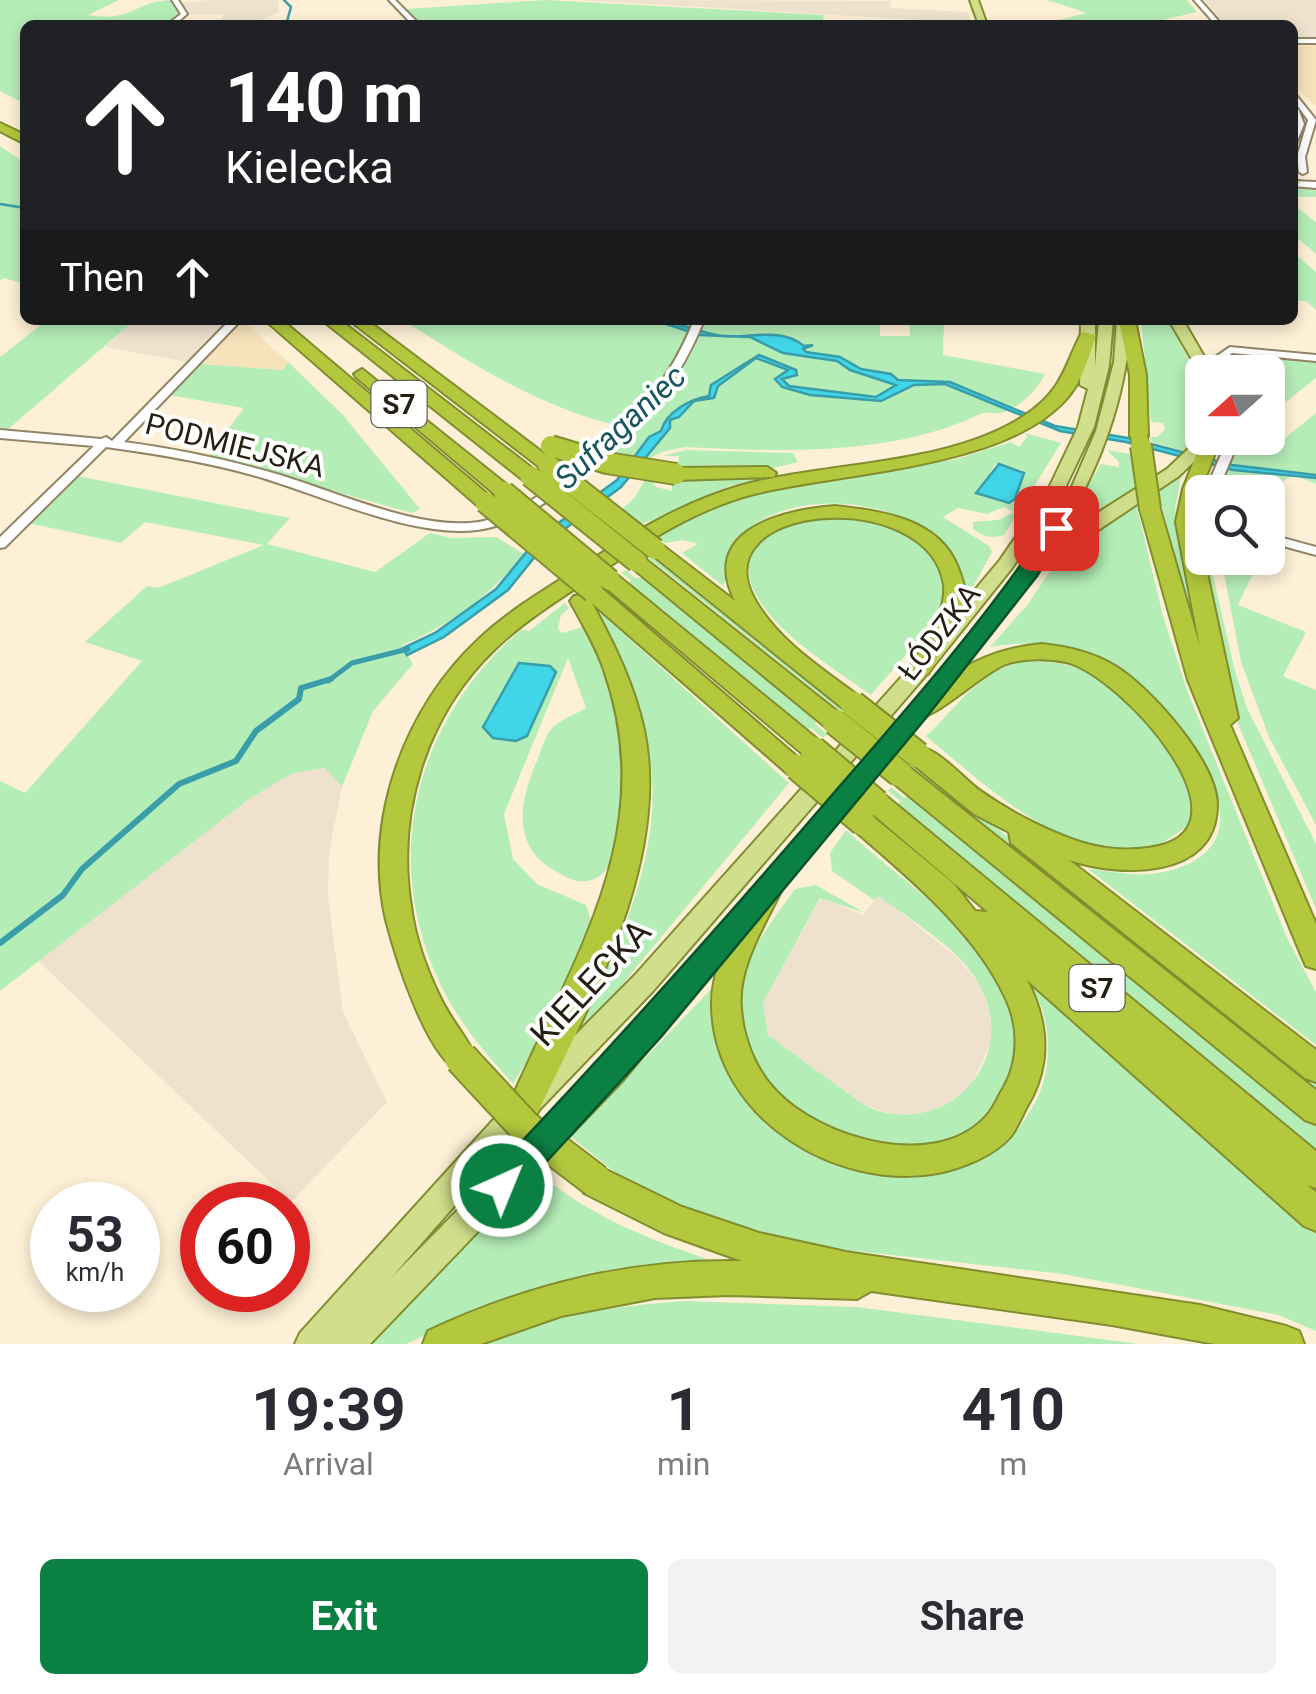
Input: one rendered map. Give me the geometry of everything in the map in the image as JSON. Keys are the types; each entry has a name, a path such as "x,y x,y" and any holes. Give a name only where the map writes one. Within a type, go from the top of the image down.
{"highway":[{"path":"279,325 539,549 870,813 934,883 1016,988 1026,1015 1030,1054 1016,1104 989,1133 944,1157 905,1162 844,1153 808,1136 778,1114 741,1068 727,1022 728,989 743,942 770,887"},
{"name":"S7","path":"298,325 504,492 595,591"},
{"name":"S7","path":"338,325 543,462 646,556 909,765 1316,1109"},
{"path":"364,325 543,462 607,464 676,474 737,475 860,466"},
{"path":"1127,325 1138,375 1139,436 1150,509 1198,680 1316,956"},
{"path":"1088,328 1068,384 1034,416 1013,428 942,453 733,493 662,524 520,617 478,653 448,688 419,737 404,775 391,841 396,913 414,975 461,1058 525,1128 596,1181 673,1222 732,1243 799,1260 1167,1313 1286,1344"},
{"path":"844,713 778,646 741,592 736,568 741,552 761,530 788,517 820,511 856,512 890,520 916,532 936,548 950,569 954,584 951,605 920,669"},
{"path":"646,556 778,646"},
{"path":"1196,575 1235,770"},
{"path":"525,1105 598,953 616,903 634,828 636,765 631,720 595,591"},
{"path":"909,765 1079,852 1137,862 1160,858 1184,846 1200,827 1206,808 1193,769 1144,699 1104,668 1074,658 1031,653 994,660 917,713"},
{"path":"972,798 1316,1068"},
{"name":"S7","path":"870,813 1316,1172"},
{"path":"934,883 1316,1214"},
{"path":"441,1344 484,1323 553,1300 639,1283 687,1279 937,1282"}],"main road":[{"name":"ŁÓDZKA","path":"917,713 1030,571 1085,455 1086,427 1102,366 1106,325"},
{"name":"ŁÓDZKA","path":"920,669 1014,554 1104,431 1121,362 1125,325"},
{"path":"1179,325 1196,355"},
{"path":"1086,427 1088,328"},
{"path":"1030,571 1076,531 1185,485"},
{"name":"KIELECKA","path":"311,1344 525,1105 644,982 920,669"},
{"path":"348,1344 580,1107 917,713"}],"street":[{"path":"176,0 184,14 176,20"},
{"path":"392,0 411,20"},
{"path":"1196,0 1214,20"},
{"path":"1298,100 1314,122"},
{"path":"1298,121 1299,117 1314,122"},
{"path":"1308,174 1301,158 1314,122"},
{"path":"0,544 231,325"},
{"name":"PODMIEJSKA","path":"0,434 111,442 254,471 430,525 482,526 511,518 580,470 671,379 697,325"},
{"path":"1220,355 1234,350 1283,355"},
{"path":"1285,355 1316,358"},
{"path":"1205,475 1227,455"},
{"path":"1285,543 1316,551"}],"shaded area":[{"path":"275,0 279,1 279,12 260,20 221,20 224,15 186,14 181,3"},
{"path":"578,0 891,1 890,8 967,12 971,20"},
{"path":"1204,0 1316,0 1316,39 1298,40 1298,20 1221,20"},
{"path":"1316,45 1316,106 1298,90 1298,46"},
{"path":"129,325 226,325 189,362 105,347"},
{"path":"237,325 247,325 288,362 283,370 201,364"},
{"path":"325,768 342,787 329,853 328,896 343,1012 387,1102 310,1182 270,1182 37,960 249,799 293,773"},
{"path":"878,895 957,957 982,988 989,1009 992,1040 970,1089 927,1114 895,1115 864,1105 768,1035 763,1003 821,898 863,915"}],"green space":[{"path":"0,0 119,0 88,15 103,17 174,0 182,14 174,20 20,20 20,101 0,91"},
{"path":"545,0 824,15 823,20 416,20 406,9"},
{"path":"1047,0 1187,0 1197,12 1162,20 1058,20 1087,13"},
{"path":"0,146 20,160 20,283 4,278 0,281"},
{"path":"1298,187 1316,187 1316,197 1298,197 1298,189 1309,188"},
{"path":"1298,205 1316,222 1316,254 1298,238"},
{"path":"1298,256 1316,272 1316,310 1306,301 1298,301"},
{"path":"41,325 129,325 7,430 0,429 0,357"},
{"path":"411,325 692,325 684,348 692,350 703,325 880,325 880,336 910,336 910,325 944,325 943,355 1045,374 1014,408 981,414 909,438 796,450 685,447 662,452 639,464 663,434 630,462 609,458 637,430 574,413 486,371"},
{"path":"1141,325 1170,325 1186,355 1185,451 1152,442 1150,437 1157,437 1165,429 1163,423 1151,422"},
{"path":"1285,357 1316,360 1316,378 1285,403"},
{"path":"288,362 343,415 420,509 412,513 208,456 244,408 169,395 201,364 283,370"},
{"path":"1316,413 1316,484 1292,474 1285,480 1285,475 1224,475 1233,455 1285,455 1285,438"},
{"path":"1025,433 1061,443 1004,535 984,535 973,529 973,522 998,520 1015,512 1004,507 987,514 958,508 943,517 989,546 992,552 968,596 941,543 898,516 872,508 817,504 766,518 739,537 723,586 682,553 698,544 683,540 665,543 656,537 733,498 852,473 954,460 1011,442 1019,447 1027,437","holes":["994,465 1022,470 1009,503 980,496"]},
{"path":"685,450 793,453 798,462 770,469 677,468 679,456 663,456"},
{"path":"1107,450 1130,454 1136,489 1059,532 1101,464 1119,467"},
{"path":"648,475 656,487 672,491 672,477 772,476 729,486 640,525 621,510 635,497"},
{"path":"77,476 290,518 267,544 375,572 430,533 451,538 496,537 524,554 469,607 402,645 413,664 373,711 342,787 325,768 293,773 249,799 0,991 0,781 25,793 142,661 85,642 147,586 158,588 264,545 145,522 121,543 28,523"},
{"path":"1181,476 1175,508 1178,531 1210,688 1158,491"},
{"path":"1136,503 1163,616 1187,690 1287,938 1316,992 1316,1045 1088,869 1134,874 1163,872 1202,856 1219,831 1218,799 1204,764 1180,729 1152,698 1096,655 1043,644 990,647 1028,604 1056,562 1090,530"},
{"path":"810,518 857,518 890,528 922,547 941,575 943,591 934,619 871,695 792,637 758,599 750,579 750,559 759,542 783,526"},
{"path":"649,553 847,710 843,713 646,556"},
{"path":"626,570 635,578 646,578 819,718 815,724 827,734 823,738 811,728 801,731 626,586 631,580 621,573"},
{"path":"1205,575 1213,575 1247,708 1316,844 1316,909 1231,707"},
{"path":"1224,575 1252,575 1238,605 1306,632 1283,676 1316,690 1316,825 1269,737 1241,662"},
{"path":"565,603 569,608 561,615 558,629 562,633 583,627 605,669 612,694 622,754 622,821 616,850 605,871 587,881 569,878 543,863 526,838 526,792 545,739 557,724 586,708 568,658 504,814 513,859 537,884 586,905 591,931 568,991 513,1084 455,1011 426,950 414,900 411,850 417,800 431,753 454,708 484,667 522,629 529,631"},
{"path":"602,614 789,783 552,1069 609,963 625,925 648,846 651,767 638,708 598,616"},
{"path":"1023,661 1072,666 1110,684 1126,697 1156,731 1189,786 1194,808 1184,828 1165,841 1136,851 1104,850 1071,839 1005,800 926,736 981,682"},
{"path":"913,762 1316,1081 1316,1088 909,765"},
{"path":"891,787 904,798 913,795 1316,1121 1316,1158 895,809 900,801 888,791"},
{"path":"846,830 931,902 971,942 989,964 1013,1010 1017,1044 1011,1077 996,1105 976,1125 952,1138 924,1145 895,1146 865,1143 809,1124 794,1114 767,1084 747,1045 738,1006 749,961 795,889 816,885 865,913 820,898 763,1003 768,1035 864,1105 893,1114 920,1113 945,1105 966,1089 981,1068 990,1044 990,1016 981,988 962,961 935,937 879,896 874,900 832,871 830,853"},
{"path":"1023,970 1316,1227 1316,1331 1278,1315 1063,1274 811,1246 706,1216 626,1181 570,1136 720,980 734,1079 746,1101 777,1132 831,1164 862,1173 925,1176 955,1170 1010,1139 1042,1086 1048,1049 1046,1024"},
{"path":"537,1171 601,1215 722,1264 483,1309 406,1344 363,1344"},
{"path":"685,1301 857,1307 1139,1344 483,1344 532,1326 582,1314"}],"water":[{"path":"669,325 721,336 700,335"},
{"path":"735,336 785,336 804,346 813,345 803,349 806,352 840,357 861,369 891,374 898,380 950,382 1055,426 1128,438 1232,465 1316,478 1233,470 1126,442 1060,431 945,384 914,385 881,401 810,395 782,387 775,379 788,370 756,358 718,386 714,398 694,401 679,417 670,420 670,428 621,487 546,543 508,590 444,637 407,655 403,648 435,633 496,589 538,538 617,480 673,412 687,403 709,396 711,385 759,355 796,370 797,375 782,379 789,386 876,397 896,385 850,370 837,361 783,353 750,337"},
{"path":"999,464 1024,473 1015,499 1009,503 976,493"},
{"path":"519,663 550,666 556,672 527,736 516,741 493,738 483,727"}],"waterway":[{"path":"284,0 291,7 287,20"},
{"path":"0,204 20,207"},
{"name":"Sufraganiec","path":"330,679 352,663 408,649"},
{"name":"Sufraganiec","path":"0,943 63,895 82,869 179,784 236,761 256,731 299,699 301,688 330,679"}],"route":[{"path":"502,1186 651,1028 917,713 1030,571 1056,528"}]}
